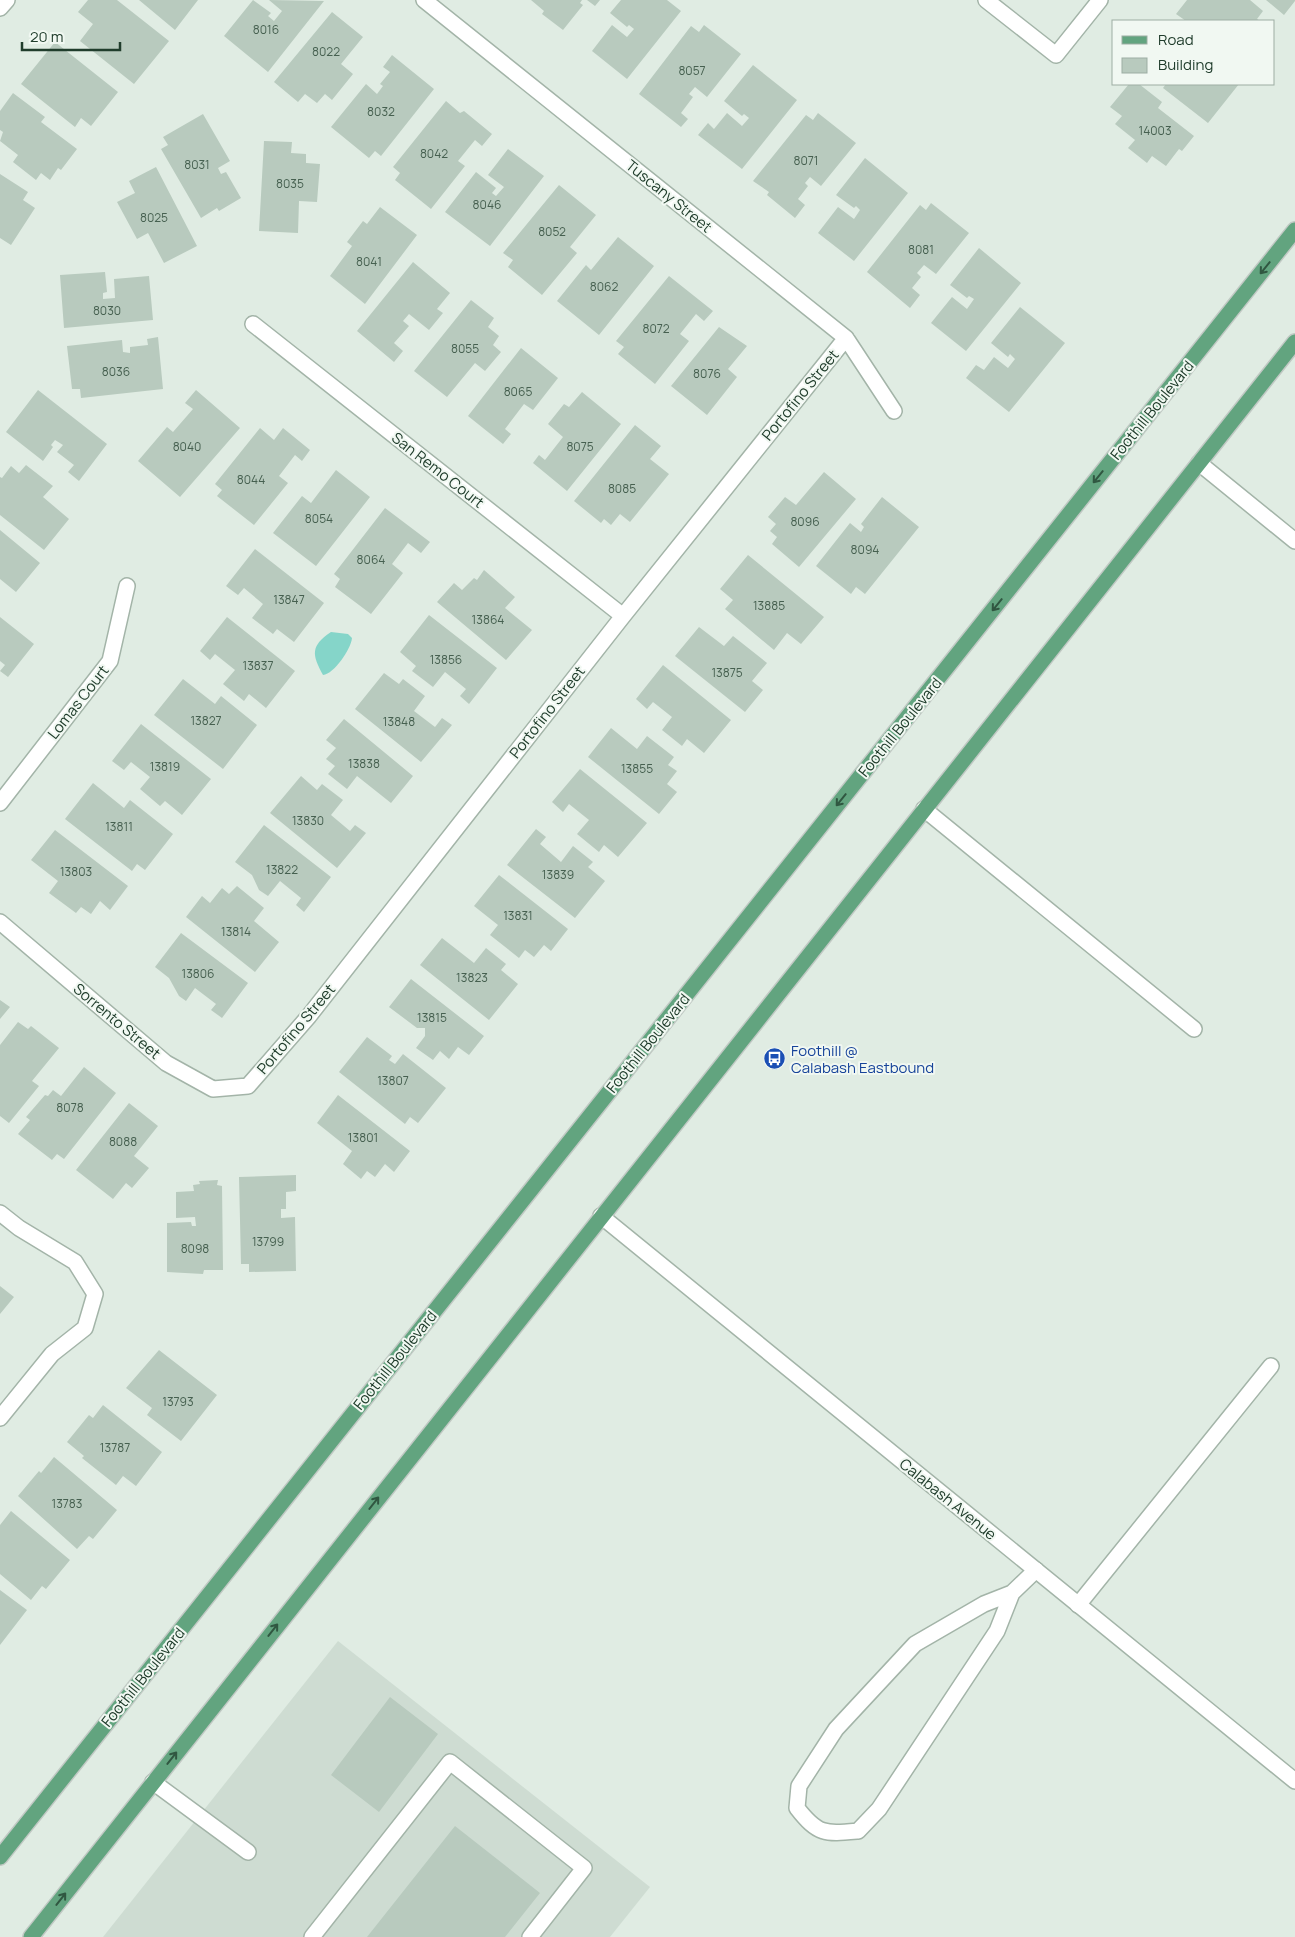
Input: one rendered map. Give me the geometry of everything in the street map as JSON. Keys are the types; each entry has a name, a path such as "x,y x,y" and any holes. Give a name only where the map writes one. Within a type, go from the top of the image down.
{"main road":[{"name":"Foothill Boulevard","path":"0,1857 1295,230"},
{"path":"30,1937 1295,342"}],"street":[{"path":"0,8 7,0"},
{"name":"Tuscany Street","path":"424,0 846,338 894,411"},
{"path":"986,0 1056,55 1100,0"},
{"name":"San Remo Court","path":"254,324 623,616"},
{"name":"Portofino Street","path":"248,1086 308,1016 623,616 846,338"},
{"path":"1199,463 1295,540"},
{"name":"Lomas Court","path":"0,803 110,661 127,586"},
{"path":"924,809 1194,1029"},
{"name":"Sorrento Street","path":"0,922 166,1063 213,1089 248,1086"},
{"path":"0,1213 19,1228 75,1262 95,1294 85,1328 52,1354 0,1418"},
{"name":"Calabash Avenue","path":"601,1216 1295,1781"},
{"path":"1078,1605 1271,1366"},
{"path":"1012,1593 997,1632 880,1809 858,1831 831,1834 812,1827 797,1808 799,1786 836,1729 916,1644 984,1604 1012,1593 1036,1570"},
{"path":"312,1937 450,1762 584,1868 530,1937"},
{"path":"153,1782 248,1852"}],"shaded area":[{"path":"338,1641 650,1887 610,1937 103,1937"}],"water":[{"path":"331,632 348,634 352,638 349,648 337,666 323,675 315,656 315,651 319,642"}],"building":[{"path":"88,0 117,0 169,41 134,84 80,41 93,24 78,12"},
{"path":"139,0 198,0 175,30"},
{"path":"253,0 271,13 268,16 274,21 282,11 269,0 324,1 268,72 224,36"},
{"path":"531,0 582,0 580,3 583,5 563,30 542,14 544,11"},
{"path":"587,0 600,0 595,6"},
{"path":"621,0 667,0 681,11 627,79 592,51 612,25 627,37 634,29 629,25 627,27 610,13"},
{"path":"1187,0 1250,0 1263,11 1257,19 1258,20 1185,20 1176,14"},
{"path":"1266,0 1295,0 1295,1 1284,15"},
{"path":"332,12 363,37 341,64 353,74 332,100 325,94 317,103 305,94 298,102 274,82"},
{"path":"704,25 741,54 707,97 695,87 689,94 693,97 681,113 688,119 681,127 639,94 691,26 699,32"},
{"path":"55,42 118,92 91,126 81,118 75,127 21,84"},
{"path":"392,55 434,89 381,156 375,151 369,158 331,127 366,84 377,94 383,86 380,84 390,72 383,67"},
{"path":"753,65 797,100 742,169 698,135 708,123 714,129 727,113 742,126 749,118 744,114 742,116 724,101"},
{"path":"1128,85 1140,85 1162,102 1158,108 1194,136 1182,151 1179,149 1166,166 1152,156 1147,163 1128,148 1135,140 1115,124 1122,116 1110,107"},
{"path":"1165,85 1238,85 1208,123 1163,88"},
{"path":"13,93 45,117 41,122 77,149 61,170 58,168 50,180 41,173 36,180 13,162 18,155 0,141 3,132 0,130 0,111"},
{"path":"446,101 460,113 464,111 492,134 482,146 475,140 458,161 465,166 431,209 395,180 400,173 393,167"},
{"path":"818,113 856,143 821,186 810,177 805,183 808,186 798,199 805,205 795,218 767,195 769,192 753,181 806,115 813,120"},
{"path":"203,114 230,161 218,168 221,174 226,172 241,198 219,211 217,208 201,218 161,149 168,145 163,137"},
{"path":"264,141 292,142 291,153 306,154 306,163 320,164 317,202 299,201 298,233 259,231"},
{"path":"508,149 544,176 490,246 445,212 476,172 496,188 492,193 496,196 504,187 488,175"},
{"path":"865,158 908,193 854,261 818,233 838,207 854,219 860,210 836,195"},
{"path":"156,167 197,246 164,263 148,233 137,239 117,202 135,193 129,181"},
{"path":"0,174 28,192 23,200 35,208 11,245 0,238"},
{"path":"559,185 596,215 570,247 577,253 542,295 508,267 513,260 503,253"},
{"path":"931,203 969,233 936,274 924,265 917,273 921,277 912,288 920,295 910,308 867,272 920,205 926,210"},
{"path":"380,207 417,235 365,304 330,276 352,246 347,242 363,221 367,224"},
{"path":"618,237 654,266 599,335 557,301 586,265 591,270"},
{"path":"979,248 1021,283 966,351 931,323 952,297 967,309 974,299 969,296 967,298 950,285"},
{"path":"413,262 450,293 437,309 443,313 429,330 409,314 403,321 409,326 394,343 403,351 394,362 357,331"},
{"path":"105,272 107,292 103,293 103,299 115,298 114,279 149,276 153,320 64,328 60,275"},
{"path":"669,276 713,311 704,321 696,314 680,334 689,341 655,384 618,354 624,347 616,341"},
{"path":"471,300 494,318 488,327 499,336 493,345 501,352 485,371 475,363 447,397 414,371"},
{"path":"1020,307 1065,343 1009,412 966,378 976,365 984,370 994,357 1008,368 1015,359 1010,354 1008,357 991,343"},
{"path":"719,327 747,346 728,369 737,377 707,415 671,386"},
{"path":"158,337 163,389 81,398 80,389 72,389 67,346 122,340 123,352 130,353 130,347 148,345 147,339"},
{"path":"521,348 558,378 533,410 524,404 505,429 511,434 503,444 468,416"},
{"path":"38,390 107,444 79,481 68,472 74,465 57,452 63,445 55,440 51,445 53,447 43,461 6,432"},
{"path":"196,390 240,428 180,497 138,461 167,427 173,432 193,409 185,403"},
{"path":"582,392 621,424 567,491 533,463 539,455 545,460 563,437 548,424 564,404 569,407"},
{"path":"635,425 661,446 650,459 669,474 630,522 620,514 611,525 604,519 601,523 574,501"},
{"path":"260,428 274,440 283,428 310,450 302,461 295,455 279,476 288,483 254,525 217,496 222,490 215,484"},
{"path":"26,465 53,486 43,497 69,519 44,550 0,515 0,477 2,478 11,466 19,473"},
{"path":"336,470 370,497 316,566 273,533 302,496 311,503"},
{"path":"824,472 856,499 799,567 772,544 777,537 770,531 776,524 768,517 785,497 796,505"},
{"path":"882,497 919,527 865,594 856,587 851,594 816,566 850,523 861,532 864,527 861,524"},
{"path":"385,508 430,542 421,553 408,543 392,564 403,573 371,614 335,587 340,579 334,574"},
{"path":"0,530 40,563 16,592 0,579"},
{"path":"255,549 324,603 294,642 277,629 273,634 252,618 263,604 244,588 238,595 226,586"},
{"path":"748,555 824,617 801,644 787,633 774,650 725,609 733,600 720,589"},
{"path":"484,570 515,597 505,608 532,630 506,660 437,602 454,583 462,590 474,578 477,580"},
{"path":"429,615 497,668 469,704 460,696 466,689 445,672 433,687 412,671 416,666 400,652"},
{"path":"0,617 34,644 8,677 0,671 5,665 0,661"},
{"path":"227,617 295,671 266,708 249,694 244,701 223,684 235,670 215,654 210,660 200,651"},
{"path":"699,627 724,646 733,636 767,663 752,681 763,690 745,712 675,656"},
{"path":"663,665 731,720 704,753 687,739 682,746 662,730 672,717 653,702 647,709 636,699"},
{"path":"384,673 399,684 403,679 425,696 414,711 435,727 442,718 452,725 421,762 355,709"},
{"path":"183,679 215,704 221,696 257,725 223,769 154,715"},
{"path":"344,719 413,776 391,803 357,776 347,789 328,774 335,766 326,759 336,748 326,740"},
{"path":"141,724 211,779 182,815 165,801 160,806 140,789 150,777 131,762 124,770 112,761"},
{"path":"611,728 637,749 647,736 674,757 668,765 677,771 667,784 677,792 659,814 588,757"},
{"path":"580,769 647,823 618,857 604,845 599,852 577,834 589,820 569,804 563,812 552,802"},
{"path":"301,776 317,790 322,784 343,800 331,815 350,831 355,825 366,833 337,868 270,813"},
{"path":"93,783 124,808 130,800 173,834 145,870 137,864 132,871 65,819"},
{"path":"264,825 331,877 304,912 296,905 301,898 280,881 268,896 259,890 252,875 235,862"},
{"path":"536,829 546,837 540,844 561,862 573,846 593,862 588,867 605,881 575,918 507,865"},
{"path":"55,830 128,886 110,910 100,901 91,914 81,907 76,913 49,893 58,881 31,860"},
{"path":"499,875 568,929 551,951 544,945 534,957 525,950 519,958 490,935 498,925 474,906"},
{"path":"237,886 264,908 254,921 279,942 255,972 186,917 202,896 210,903 222,888 229,894"},
{"path":"181,933 248,983 222,1018 211,1010 216,1004 195,988 186,1001 179,996 169,978 155,967"},
{"path":"442,938 474,963 486,948 506,964 501,970 518,984 489,1020 420,965"},
{"path":"411,979 484,1036 469,1055 458,1047 449,1059 440,1051 433,1060 416,1048 425,1036 425,1028 417,1028 389,1007"},
{"path":"0,1000 10,1007 0,1019"},
{"path":"18,1022 28,1029 31,1026 59,1048 32,1081 39,1086 9,1123 0,1116 0,1045"},
{"path":"367,1037 392,1056 389,1060 395,1064 403,1054 446,1088 418,1123 410,1117 405,1124 339,1072"},
{"path":"84,1067 116,1093 64,1159 57,1154 52,1160 18,1134 30,1120 26,1117 45,1095 48,1096 53,1090 61,1096"},
{"path":"338,1095 410,1151 394,1172 385,1164 375,1177 367,1171 361,1179 343,1164 352,1151 317,1123"},
{"path":"129,1103 158,1126 134,1156 149,1168 132,1188 126,1183 113,1199 76,1170"},
{"path":"296,1175 296,1191 286,1192 286,1209 281,1209 281,1218 295,1217 296,1271 249,1272 249,1264 241,1264 239,1177"},
{"path":"218,1180 217,1185 222,1186 223,1270 204,1270 203,1274 167,1272 167,1223 191,1222 192,1226 196,1226 195,1217 176,1218 176,1192 194,1191 193,1185 200,1184 199,1181"},
{"path":"0,1286 14,1297 0,1314"},
{"path":"159,1350 217,1395 181,1441 147,1415 152,1408 126,1388"},
{"path":"103,1405 162,1452 136,1486 123,1476 116,1485 82,1458 84,1456 67,1442 89,1415 93,1418"},
{"path":"54,1457 117,1510 93,1539 89,1536 77,1549 18,1496 39,1471 41,1473"},
{"path":"11,1511 70,1560 46,1589 42,1586 31,1600 0,1574 0,1525"},
{"path":"0,1590 27,1610 0,1645"},
{"path":"390,1697 438,1734 379,1812 331,1775"},
{"path":"455,1826 540,1893 505,1937 367,1937"}],"place":[{"name":"Foothill @ Calabash Eastbound","path":"775,1059"}]}
